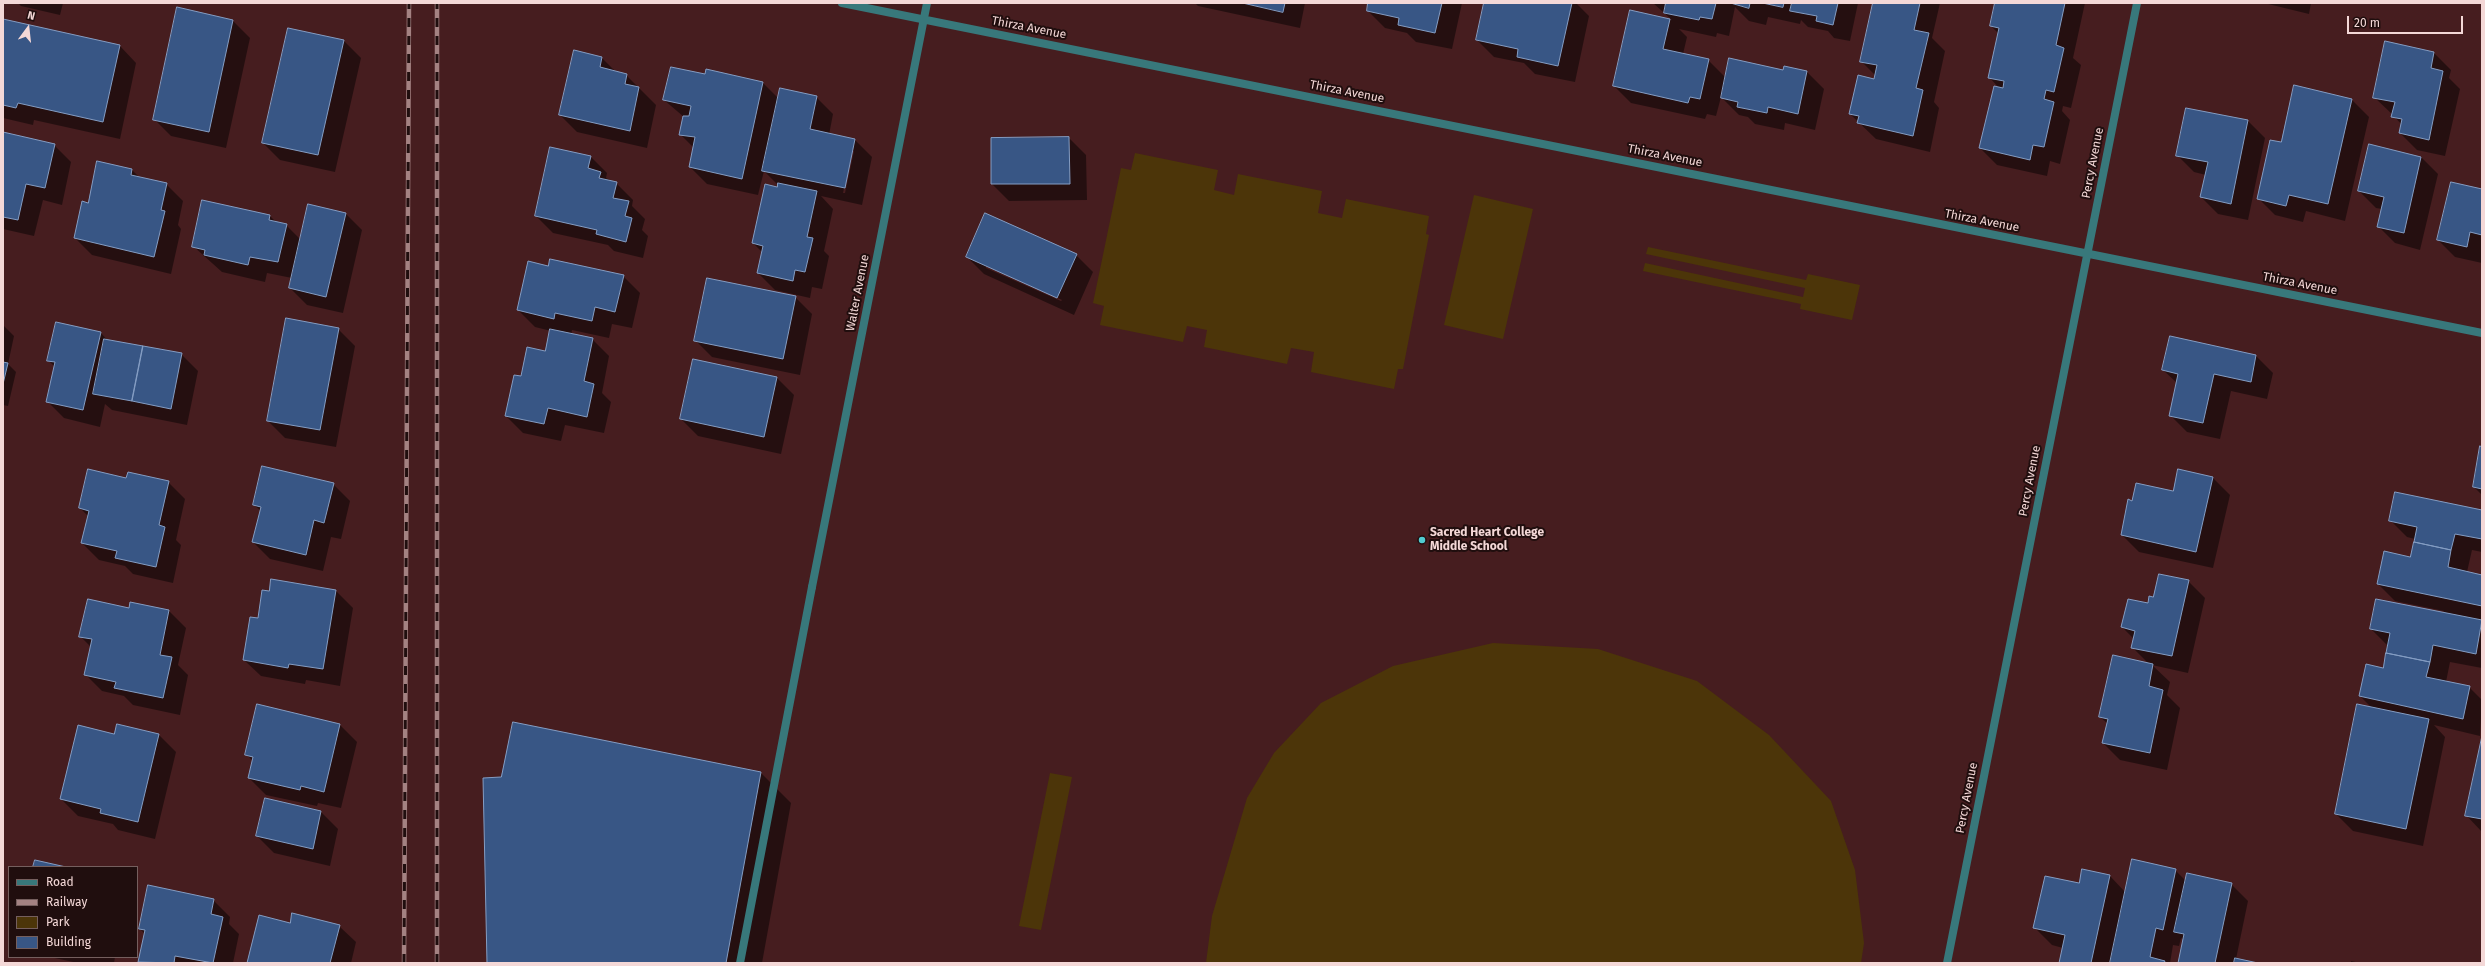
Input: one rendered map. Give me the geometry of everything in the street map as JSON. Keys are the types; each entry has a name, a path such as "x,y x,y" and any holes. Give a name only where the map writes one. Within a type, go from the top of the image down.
{"street":[{"name":"Thirza Avenue","path":"842,3 2482,333"},
{"name":"Walter Avenue","path":"740,963 927,3"},
{"name":"Percy Avenue","path":"1947,963 2137,3"}],"green space":[{"path":"1135,153 1218,170 1214,190 1234,195 1238,174 1322,191 1318,213 1342,218 1346,199 1429,216 1426,234 1429,235 1403,369 1398,369 1394,389 1311,372 1314,352 1291,348 1287,364 1204,347 1207,330 1187,326 1183,342 1100,325 1104,306 1093,303 1121,168 1131,170"},
{"path":"1474,195 1533,209 1503,339 1444,325"},
{"path":"1648,247 1806,280 1808,274 1860,285 1852,320 1800,309 1801,304 1643,271 1645,263 1803,297 1805,288 1646,254"},
{"path":"1493,643 1598,649 1697,681 1769,735 1831,801 1855,870 1864,943 1861,963 1206,963 1212,916 1247,798 1274,753 1321,703 1393,666"},
{"path":"1050,773 1072,777 1041,930 1019,926"}],"building":[{"path":"1243,3 1285,3 1283,12"},
{"path":"1368,3 1442,3 1435,33 1398,25 1399,18 1367,11"},
{"path":"1484,3 1572,3 1558,66 1517,57 1518,49 1476,40"},
{"path":"1666,3 1716,3 1712,19 1700,17 1699,20 1664,13"},
{"path":"1731,3 1750,3 1749,8"},
{"path":"1763,3 1784,3 1783,7"},
{"path":"1792,3 1838,3 1833,25 1816,21 1817,16 1790,11"},
{"path":"1873,3 1920,3 1914,30 1929,33 1916,88 1923,90 1913,136 1857,123 1859,116 1849,114 1858,75 1874,79 1877,65 1860,62"},
{"path":"1995,3 2065,3 2056,45 2064,48 2054,92 2046,90 2044,99 2054,102 2044,147 2033,145 2030,160 1979,148 1994,86 2003,88 2004,81 1988,78 1999,28 1990,26"},
{"path":"177,7 233,20 209,132 153,120"},
{"path":"1630,10 1670,19 1663,49 1709,59 1700,99 1690,97 1688,103 1613,86"},
{"path":"3,19 120,45 103,122 18,103 16,108 3,105"},
{"path":"288,28 344,40 318,155 262,143"},
{"path":"2385,41 2434,52 2431,68 2443,71 2429,140 2399,133 2402,119 2391,117 2395,102 2373,98"},
{"path":"574,50 602,57 600,67 627,74 625,84 639,87 630,131 559,115"},
{"path":"1729,58 1783,70 1784,66 1807,71 1798,114 1768,107 1767,113 1737,107 1738,102 1721,98"},
{"path":"671,67 705,74 706,69 763,82 742,179 689,167 695,137 679,135 683,116 689,116 691,106 663,100"},
{"path":"2294,85 2352,99 2328,204 2289,195 2286,206 2257,199 2270,140 2281,142"},
{"path":"780,88 817,96 810,129 855,139 845,188 762,171"},
{"path":"2186,108 2248,120 2231,204 2200,197 2208,162 2176,156"},
{"path":"3,132 55,144 45,188 26,184 18,220 3,217"},
{"path":"1069,137 1070,184 991,184 991,138"},
{"path":"2369,144 2421,157 2404,233 2377,227 2384,197 2358,191"},
{"path":"550,147 591,156 588,168 601,172 599,178 617,182 613,198 629,201 625,216 632,218 626,242 596,234 597,230 535,216"},
{"path":"97,161 132,169 131,175 167,183 161,210 165,211 154,257 74,238 82,201 88,203"},
{"path":"2451,182 2482,189 2482,235 2470,232 2467,247 2437,240"},
{"path":"778,183 817,191 807,237 813,238 805,272 795,270 793,281 757,273 763,246 752,243 765,184 777,187"},
{"path":"202,200 270,215 269,220 287,224 278,262 250,257 248,265 204,255 205,250 192,247"},
{"path":"308,204 346,213 326,297 289,288"},
{"path":"985,213 1077,254 1057,298 966,257"},
{"path":"550,259 624,275 615,312 595,307 592,321 555,313 554,319 517,310 528,261 548,266"},
{"path":"707,278 796,296 783,359 694,341"},
{"path":"286,318 339,328 320,430 267,421"},
{"path":"56,322 101,332 83,410 46,402 55,362 47,361"},
{"path":"550,329 593,338 584,381 594,384 587,417 548,408 544,424 505,416 514,375 521,376 527,347 545,351"},
{"path":"2170,336 2256,355 2251,382 2214,374 2203,423 2169,416 2178,374 2162,370"},
{"path":"104,339 143,346 132,401 93,394"},
{"path":"143,346 182,353 171,409 132,401"},
{"path":"693,359 777,377 764,437 680,419"},
{"path":"3,362 8,363 3,384"},
{"path":"2480,446 2482,447 2482,489 2473,487"},
{"path":"262,466 334,483 324,523 314,520 306,555 252,542 261,507 253,505"},
{"path":"88,469 126,478 128,472 169,481 159,525 165,527 156,567 115,558 117,551 81,543 89,511 79,508"},
{"path":"2178,469 2213,477 2196,552 2121,535 2128,499 2132,501 2136,483 2173,491"},
{"path":"2395,492 2482,510 2482,539 2455,534 2451,550 2414,542 2417,527 2389,521"},
{"path":"2414,542 2451,550 2448,567 2482,575 2482,606 2377,584 2384,551 2410,557"},
{"path":"2159,574 2189,580 2172,656 2131,648 2135,631 2121,627 2128,599 2148,603 2149,596 2153,597"},
{"path":"271,579 336,590 323,669 289,664 288,668 243,660 250,617 258,618 262,590 269,591"},
{"path":"88,599 129,608 130,602 169,610 160,655 172,657 163,698 114,688 116,682 84,675 92,639 79,637"},
{"path":"2376,599 2482,620 2476,654 2433,645 2430,662 2386,653 2390,633 2370,629"},
{"path":"2386,653 2430,662 2426,677 2470,686 2463,719 2359,696 2366,664 2383,668"},
{"path":"2113,655 2153,664 2149,686 2163,690 2150,753 2102,743 2108,719 2099,717"},
{"path":"257,704 340,724 324,792 301,786 300,790 248,778 253,757 245,755"},
{"path":"2357,704 2429,719 2406,829 2335,814"},
{"path":"513,722 761,772 726,963 487,963 483,778 501,777"},
{"path":"117,724 159,734 138,822 100,813 101,809 60,799 78,725 114,734"},
{"path":"2482,736 2482,819 2465,816"},
{"path":"265,798 321,811 313,849 256,836"},
{"path":"2132,859 2176,869 2163,930 2156,928 2150,957 2165,961 2164,963 2110,963"},
{"path":"35,860 62,866 33,866"},
{"path":"2082,869 2110,875 2091,963 2059,963 2065,935 2033,928 2045,876 2079,883"},
{"path":"2187,873 2232,883 2215,963 2178,963 2184,934 2174,932"},
{"path":"148,885 214,899 211,914 223,917 213,963 175,956 174,963 138,962 145,930 139,929"},
{"path":"292,913 340,925 330,963 247,963 259,915 290,923"},
{"path":"2235,958 2258,963 2234,963"}],"railway":[{"path":"404,963 409,3"},
{"path":"437,3 437,963"}],"place":[{"name":"Sacred Heart College Middle School","path":"1422,540"}]}
